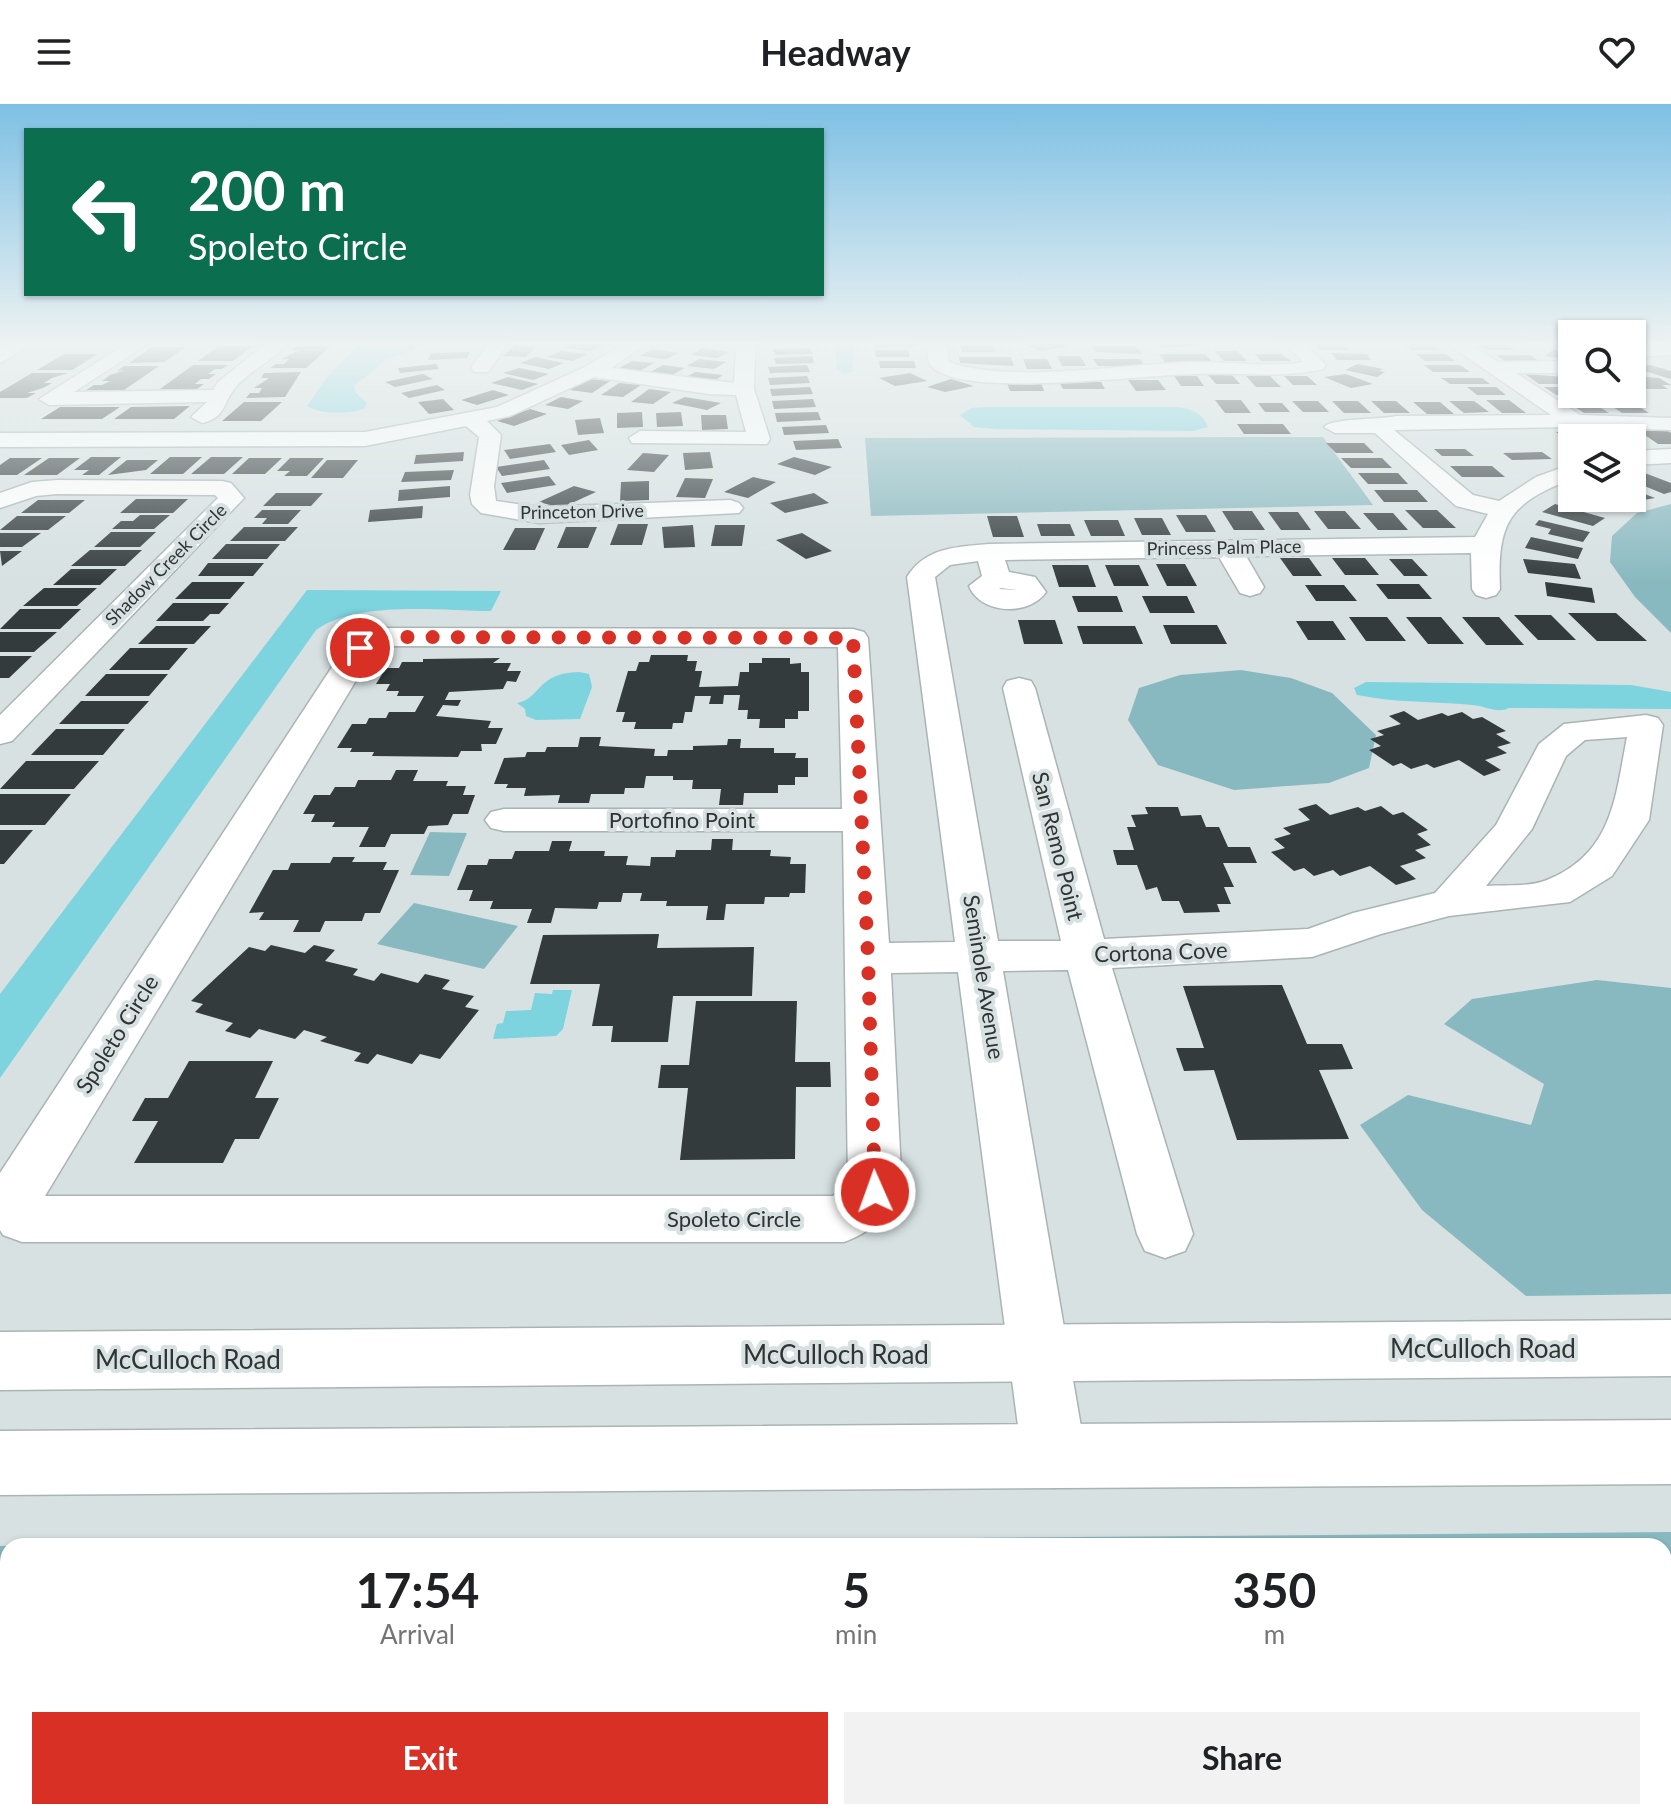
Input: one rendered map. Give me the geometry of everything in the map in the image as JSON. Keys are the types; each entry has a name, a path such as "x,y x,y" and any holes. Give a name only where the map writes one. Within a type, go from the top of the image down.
{"street":[{"path":"31,422 216,436 365,439 460,422"},
{"name":"Princeton Drive","path":"474,422 490,435 492,449 480,479 480,493 484,504 490,508 539,515 730,508"},
{"path":"640,438 759,439 754,422"},
{"path":"1335,427 1381,427 1396,422"},
{"path":"1608,422 1671,424"},
{"path":"1381,427 1465,501 1501,509"},
{"path":"1646,457 1671,456"},
{"path":"1486,589 1486,545 1501,509 1558,476"},
{"name":"Shadow Creek Circle","path":"0,501 32,489 57,487 222,488 232,498 0,734"},
{"name":"Princess Palm Place","path":"993,566 1227,547 1486,545"},
{"path":"1227,547 1250,587"},
{"name":"Seminole Avenue","path":"993,566 936,560 925,566 921,577 981,957 1054,1456"},
{"name":"Spoleto Circle","path":"379,637 853,638 868,958 875,1192 844,1219 22,1219 17,1192 360,648 379,637"},
{"name":"San Remo Point","path":"1019,688 1086,955 1165,1234"},
{"name":"Cortona Cove","path":"868,958 1086,955 1312,943 1368,923 1449,903 1555,893 1598,867 1630,820 1646,725 1576,731 1551,751 1513,829 1449,903"},
{"name":"Portofino Point","path":"504,820 860,820"},
{"name":"McCulloch Road","path":"0,1361 1671,1348"},
{"path":"0,1463 1671,1452"}],"shaded area":[{"path":"968,422 1205,422 1208,427 1193,431 974,427"},
{"path":"1323,437 1373,505 871,516 865,438"},
{"path":"1671,504 1671,633 1635,597 1610,562 1612,536 1637,513"},
{"path":"307,590 501,591 491,611 377,611 354,614 316,630 0,1078 0,994"},
{"path":"1241,670 1291,678 1332,693 1376,735 1369,768 1329,783 1234,790 1158,765 1128,720 1139,688 1180,675"},
{"path":"579,672 589,674 592,687 580,719 536,720 526,716 525,709 517,703 531,697 555,677"},
{"path":"1366,682 1631,685 1671,692 1671,709 1496,710 1357,695 1354,688"},
{"path":"430,832 467,833 449,876 410,875"},
{"path":"414,903 518,926 484,969 377,944"},
{"path":"1597,980 1671,988 1671,1294 1526,1296 1422,1210 1360,1125 1408,1095 1531,1125 1544,1084 1444,1024 1472,999"},
{"path":"553,990 572,990 563,1029 556,1036 493,1039 497,1024 503,1023 506,1011 531,1010 535,993 552,994"},
{"path":"1671,1532 1671,1538 969,1538"}],"building":[{"path":"501,422 525,422 514,426"},
{"path":"575,422 601,422 604,433 578,435"},
{"path":"617,422 643,422 643,427 617,428"},
{"path":"657,422 682,422 683,426 657,427"},
{"path":"701,422 727,422 728,429 702,430"},
{"path":"1237,424 1283,424 1291,434 1244,434"},
{"path":"826,425 829,433 784,435 782,427"},
{"path":"1646,431 1671,433 1671,444 1658,444 1646,436"},
{"path":"838,439 842,448 796,450 793,441"},
{"path":"589,440 598,450 569,455 561,445"},
{"path":"1326,443 1364,443 1374,453 1336,453"},
{"path":"550,444 556,452 510,459 504,450"},
{"path":"1434,449 1465,449 1474,456 1442,456"},
{"path":"464,452 463,461 414,464 416,455"},
{"path":"710,452 713,468 685,470 683,453"},
{"path":"1542,452 1552,459 1512,460 1503,453"},
{"path":"643,453 669,455 654,472 627,470"},
{"path":"91,457 121,457 99,475 82,475 89,470 74,470"},
{"path":"170,457 202,457 183,474 150,474"},
{"path":"211,457 243,457 224,474 191,474"},
{"path":"794,457 832,467 815,475 777,464"},
{"path":"10,458 42,458 17,475 0,475 0,465"},
{"path":"49,458 80,458 57,475 24,475"},
{"path":"249,458 282,458 265,474 232,474"},
{"path":"290,458 324,458 307,476 284,476 290,471 277,471"},
{"path":"1341,458 1382,458 1392,468 1351,468"},
{"path":"127,460 158,460 146,470 108,475"},
{"path":"327,460 358,460 343,478 311,478"},
{"path":"544,460 550,469 502,476 496,467"},
{"path":"1450,466 1492,466 1505,477 1462,477"},
{"path":"454,470 451,480 401,482 405,472"},
{"path":"1358,473 1398,473 1408,484 1368,484"},
{"path":"1646,474 1671,483 1671,492 1664,494 1646,487"},
{"path":"549,476 556,485 507,493 501,483"},
{"path":"753,477 776,482 748,498 724,492"},
{"path":"685,478 713,479 705,498 676,497"},
{"path":"649,481 649,500 620,501 621,482"},
{"path":"450,486 450,497 398,501 399,490"},
{"path":"574,486 596,492 561,508 539,502"},
{"path":"1374,490 1417,490 1428,502 1384,502"},
{"path":"276,493 323,493 311,506 263,506"},
{"path":"814,493 829,503 785,513 770,503"},
{"path":"136,499 188,499 173,513 120,513"},
{"path":"38,500 85,500 69,513 21,513"},
{"path":"1555,504 1558,505 1558,512 1584,512 1605,518 1593,526 1542,512"},
{"path":"423,506 422,518 368,522 370,510"},
{"path":"262,510 301,510 288,524 262,524 267,518 254,518"},
{"path":"1405,510 1437,510 1456,528 1423,528"},
{"path":"1222,511 1252,511 1265,530 1234,530"},
{"path":"1314,511 1345,511 1361,529 1328,529"},
{"path":"1268,512 1298,512 1311,530 1281,530"},
{"path":"1363,513 1393,513 1408,530 1378,530"},
{"path":"140,515 170,515 154,529 112,529 121,521 133,521"},
{"path":"1176,515 1206,515 1216,532 1186,532"},
{"path":"17,516 66,516 48,530 0,530"},
{"path":"987,516 1017,516 1024,537 993,537"},
{"path":"1134,518 1162,518 1171,535 1142,535"},
{"path":"1084,520 1118,520 1125,536 1091,536"},
{"path":"1539,520 1590,532 1583,542 1548,534 1551,529 1535,525"},
{"path":"618,524 648,524 642,545 610,545"},
{"path":"1037,524 1070,524 1075,536 1041,536"},
{"path":"693,525 695,547 664,548 662,527"},
{"path":"715,525 745,525 742,546 711,546"},
{"path":"244,527 298,527 285,541 230,541"},
{"path":"566,527 597,527 588,548 557,548"},
{"path":"515,528 545,528 535,550 503,550"},
{"path":"111,532 156,532 140,547 94,547"},
{"path":"0,533 41,533 22,547 0,547"},
{"path":"802,533 832,551 806,559 776,540"},
{"path":"1531,537 1583,548 1578,559 1525,548"},
{"path":"226,544 280,544 267,559 212,559"},
{"path":"90,550 142,550 125,566 71,566"},
{"path":"0,551 22,551 2,566"},
{"path":"1280,558 1309,558 1322,576 1293,576"},
{"path":"1332,558 1365,558 1379,575 1345,575"},
{"path":"1389,559 1412,559 1428,576 1404,576"},
{"path":"1523,559 1575,564 1581,579 1528,573"},
{"path":"208,563 264,563 253,576 198,576"},
{"path":"1156,564 1185,564 1197,586 1167,586"},
{"path":"1052,565 1088,565 1096,587 1059,587"},
{"path":"1105,565 1139,565 1149,586 1114,586"},
{"path":"71,569 117,569 100,585 53,585"},
{"path":"192,582 245,582 230,599 175,599"},
{"path":"1545,582 1592,588 1595,603 1547,596"},
{"path":"1376,584 1419,584 1432,599 1388,599"},
{"path":"1305,585 1344,585 1357,601 1316,601"},
{"path":"44,588 97,588 77,606 23,606"},
{"path":"1072,596 1117,596 1123,612 1078,612"},
{"path":"1142,596 1187,596 1195,613 1150,613"},
{"path":"173,603 229,603 219,614 210,614 203,621 156,621"},
{"path":"20,609 81,609 60,629 0,629"},
{"path":"1568,613 1616,613 1647,641 1597,641"},
{"path":"1514,615 1551,615 1576,640 1538,640"},
{"path":"1349,617 1387,617 1406,641 1366,641"},
{"path":"1406,617 1441,617 1464,644 1428,644"},
{"path":"1462,617 1499,617 1524,645 1486,645"},
{"path":"1018,620 1055,620 1063,644 1024,644"},
{"path":"1296,621 1333,621 1346,640 1308,640"},
{"path":"1163,625 1217,625 1227,644 1171,644"},
{"path":"156,626 211,626 194,644 138,644"},
{"path":"1077,626 1135,626 1143,644 1083,644"},
{"path":"0,632 57,632 34,652 0,652"},
{"path":"130,648 188,648 169,670 109,670"},
{"path":"651,655 688,655 687,661 697,661 695,671 702,671 699,687 738,686 740,672 749,672 749,663 762,663 762,658 790,658 790,664 801,663 801,672 809,672 809,711 798,711 798,719 785,719 785,728 759,728 760,719 747,719 748,710 738,710 740,695 724,695 723,704 709,704 711,696 695,696 692,712 685,712 683,723 673,723 672,729 634,729 636,722 622,722 625,712 616,712 628,671 636,671 639,662 649,662"},
{"path":"0,656 32,656 9,678 0,678"},
{"path":"500,658 493,663 511,663 507,671 521,671 516,682 507,681 503,689 449,692 445,700 461,700 458,706 443,705 436,716 491,721 488,728 503,728 496,744 481,744 482,751 461,751 458,757 372,756 374,752 350,752 352,748 337,748 352,724 366,724 369,718 386,718 389,712 415,712 424,696 397,696 399,691 386,691 390,684 376,684 386,668 399,668 402,662 423,662 423,659"},
{"path":"106,674 168,674 149,696 85,696"},
{"path":"81,701 149,701 128,724 59,724"},
{"path":"1404,711 1418,720 1442,713 1448,716 1462,712 1473,719 1482,717 1506,731 1496,734 1511,743 1497,747 1507,753 1485,760 1501,770 1484,776 1459,760 1434,768 1427,764 1411,769 1401,763 1393,766 1369,750 1381,746 1370,739 1384,735 1377,731 1401,724 1389,716"},
{"path":"56,729 125,729 103,755 31,755"},
{"path":"580,737 601,737 599,746 655,749 654,756 667,756 668,750 693,750 693,746 727,745 728,739 741,739 740,748 774,748 774,753 796,753 795,758 808,758 808,777 795,777 795,785 778,785 778,793 744,793 743,805 719,805 721,789 692,789 693,780 673,780 673,776 646,776 644,788 625,788 624,794 591,794 589,803 558,803 560,795 524,796 526,788 506,788 508,784 494,784 504,758 525,757 527,752 545,752 547,747 578,747"},
{"path":"26,761 99,761 74,789 0,789"},
{"path":"396,770 418,770 413,781 448,781 446,786 466,786 463,795 475,795 468,814 453,814 448,825 428,826 424,834 391,834 385,847 359,847 369,827 332,827 335,822 311,822 315,814 303,814 314,795 330,795 335,787 355,787 358,780 391,780"},
{"path":"0,794 71,794 45,825 0,825"},
{"path":"1316,804 1330,815 1358,807 1365,811 1381,806 1393,815 1403,812 1428,830 1417,834 1431,845 1415,850 1426,858 1400,866 1416,879 1396,885 1370,866 1340,876 1333,870 1314,876 1304,868 1294,871 1271,852 1285,848 1274,839 1291,834 1283,828 1310,820 1298,809"},
{"path":"1145,807 1178,807 1181,816 1201,815 1206,827 1219,827 1228,847 1250,847 1257,863 1223,863 1234,887 1224,887 1231,904 1217,904 1220,912 1184,913 1179,901 1162,901 1157,887 1146,890 1137,865 1117,865 1113,850 1134,850 1127,827 1136,827 1131,815 1148,814"},
{"path":"0,830 33,830 4,864 0,864"},
{"path":"712,839 733,839 732,850 771,850 770,856 791,857 790,864 806,864 805,893 765,897 764,904 726,904 724,920 706,920 708,906 666,906 667,901 640,901 642,893 623,893 621,902 599,902 597,909 555,908 551,923 527,923 532,909 490,909 493,901 469,901 473,890 457,890 467,865 487,865 489,859 512,859 515,851 549,851 552,841 572,841 569,851 605,851 604,856 628,856 626,865 650,866 651,857 675,857 676,850 711,850"},
{"path":"333,857 355,857 352,862 387,862 383,870 399,870 380,913 365,913 362,921 325,921 320,932 293,932 299,920 259,920 264,912 249,913 273,870 288,870 291,863 330,863"},
{"path":"659,934 657,948 754,947 752,996 673,996 668,1042 611,1042 613,1026 592,1026 600,984 530,984 543,935"},
{"path":"271,945 305,953 314,945 335,950 325,961 358,969 353,975 374,981 381,973 418,983 425,974 450,980 442,989 474,996 465,1007 479,1010 440,1059 420,1054 412,1064 377,1054 368,1064 354,1061 361,1053 320,1041 327,1037 304,1030 295,1039 259,1029 250,1038 225,1031 233,1023 195,1012 203,1004 191,1001 249,947 265,951"},
{"path":"1282,985 1307,1044 1342,1044 1353,1069 1319,1070 1349,1139 1237,1140 1214,1070 1184,1071 1176,1048 1204,1048 1183,986"},
{"path":"696,1001 797,1001 795,1062 830,1062 831,1087 796,1087 795,1159 680,1160 688,1088 658,1088 661,1065 689,1065"},
{"path":"189,1061 273,1061 255,1098 279,1098 259,1139 235,1139 223,1163 134,1163 158,1121 132,1121 145,1098 168,1098"}],"route":[{"path":"360,648 379,637 853,638 875,1192"}]}
